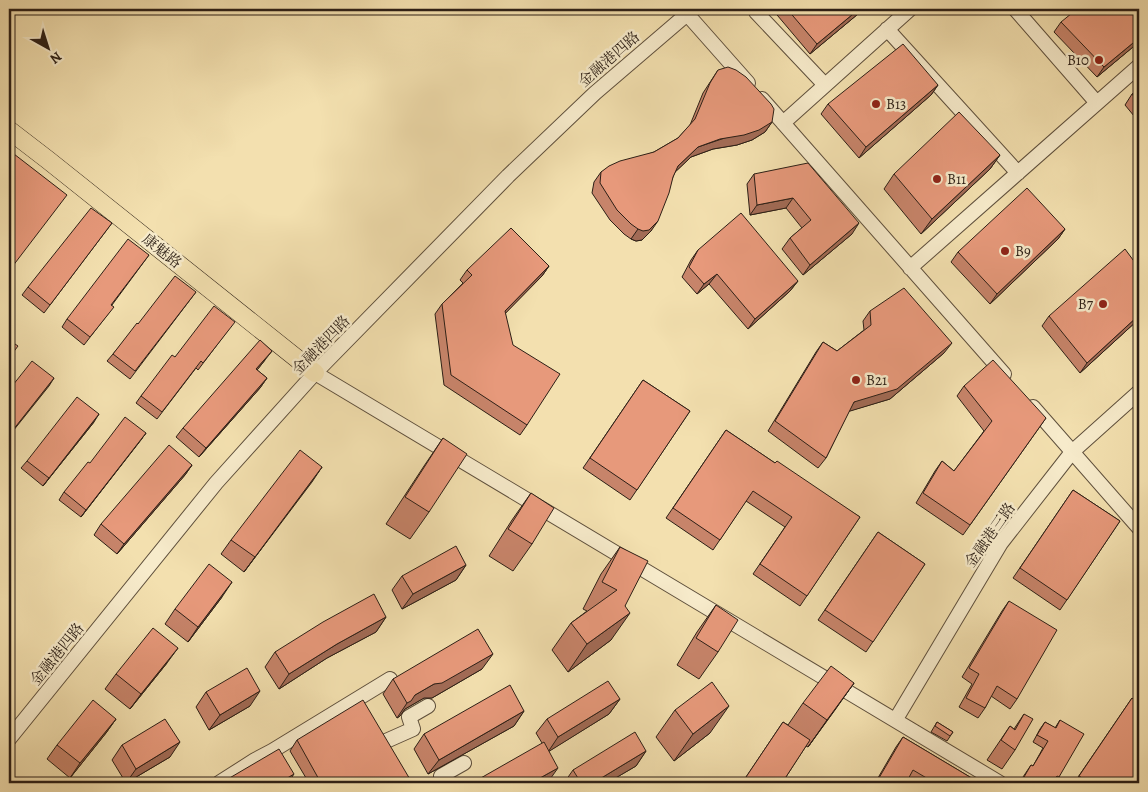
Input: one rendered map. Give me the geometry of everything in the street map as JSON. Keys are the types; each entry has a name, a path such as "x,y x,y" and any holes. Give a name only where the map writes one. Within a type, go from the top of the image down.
{"main road":[{"name":"康魅路","path":"9,130 315,373"}],"street":[{"path":"760,9 756,12 825,85"},
{"path":"783,123 910,9"},
{"path":"1015,9 1097,103"},
{"path":"690,11 783,123 1014,386"},
{"name":"金融港四路","path":"9,740 216,483 315,373 508,176 595,93 690,11"},
{"path":"887,29 1018,174"},
{"path":"910,268 1139,66"},
{"path":"315,373 896,719 1000,783"},
{"name":"金融港三路","path":"896,719 1001,543 1072,452 1139,392"},
{"path":"1027,401 1139,528"},
{"path":"218,783 255,760 275,755 390,679"},
{"path":"361,697 370,712"},
{"path":"378,727 388,745 413,729 409,717 428,706"},
{"path":"445,783 441,776 464,763"}],"building":[{"path":"787,9 859,9 817,44"},
{"name":"B10","path":"1077,9 1139,9 1139,38 1104,67 1061,22"},
{"name":"B13","path":"903,44 938,85 866,147 828,104"},
{"path":"728,67 746,77 771,104 774,109 772,122 759,130 720,139 698,147 678,166 658,221 649,230 643,231 638,229 617,210 600,183 601,172 620,161 654,152 678,138 695,119 710,83 718,70"},
{"path":"1139,89 1139,103 1132,94"},
{"name":"B11","path":"959,112 1000,155 932,219 894,174"},
{"path":"14,154 67,195 9,271 9,160"},
{"path":"808,163 859,223 810,265 790,238 811,220 793,198 757,205 754,174"},
{"name":"B9","path":"1027,188 1065,229 997,294 958,252"},
{"path":"91,208 112,223 50,305 28,287"},
{"path":"741,213 798,281 755,319 717,274 704,284 689,267 698,250"},
{"path":"511,228 549,266 505,311 513,345 560,374 527,425 451,375 442,304 472,275 467,270"},
{"path":"128,239 149,255 111,305 114,307 90,337 67,319"},
{"name":"B7","path":"1125,249 1139,268 1139,315 1087,363 1049,316"},
{"path":"175,276 196,292 135,371 113,354"},
{"name":"B21","path":"904,288 952,343 897,389 854,402 826,458 775,421 823,342 837,351 871,325 870,311"},
{"path":"214,306 235,322 203,363 201,361 162,412 141,396 172,355 175,357"},
{"path":"9,340 18,346 9,358"},
{"path":"260,340 272,351 256,369 267,378 206,448 183,428"},
{"path":"993,360 1046,418 970,525 923,493 942,461 954,471 992,421 964,386"},
{"path":"32,361 54,378 9,435 9,390"},
{"path":"643,380 690,411 637,490 590,458"},
{"path":"77,397 99,414 49,478 27,461"},
{"path":"125,417 146,433 86,510 64,492 88,462 90,463"},
{"path":"726,430 775,463 777,461 860,517 807,596 760,564 792,517 753,491 720,540 673,508"},
{"path":"443,438 467,454 429,512 405,497"},
{"path":"169,445 192,465 124,544 101,524"},
{"path":"300,450 322,467 255,557 231,540"},
{"path":"1073,490 1120,521 1067,600 1020,568"},
{"path":"531,493 554,508 532,544 508,529"},
{"path":"878,532 925,564 873,642 825,610"},
{"path":"456,546 466,565 413,594 402,576"},
{"path":"620,547 648,561 625,606 630,613 587,644 571,623 617,590 602,582"},
{"path":"209,564 232,582 198,627 175,609"},
{"path":"374,594 386,617 337,644 289,674 275,652 323,622"},
{"path":"1009,601 1057,630 1017,699 997,686 985,708 966,698 979,674 969,668"},
{"path":"716,605 738,620 718,652 696,638"},
{"path":"153,628 178,648 141,694 116,674"},
{"path":"478,629 493,654 442,683 434,684 415,695 407,703 393,679"},
{"path":"831,666 854,683 827,720 803,703"},
{"path":"247,668 260,691 220,715 206,692"},
{"path":"608,681 620,699 558,737 547,719"},
{"path":"712,682 729,706 693,734 675,710"},
{"path":"510,685 524,711 439,760 424,734"},
{"path":"1132,698 1139,703 1139,783 1090,783 1079,776"},
{"path":"93,700 116,719 80,763 57,745"},
{"path":"363,700 411,781 407,783 321,783 297,740"},
{"path":"1024,714 1033,719 1015,750 1001,740 1010,726 1015,730"},
{"path":"165,719 180,742 136,769 122,745"},
{"path":"1060,720 1084,734 1059,777 1057,776 1052,783 1034,783 1024,777 1048,741 1037,735 1045,722 1056,728"},
{"path":"783,722 810,740 782,783 742,783"},
{"path":"937,722 953,732 950,736 935,726"},
{"path":"635,732 646,751 593,783 581,783 573,770"},
{"path":"903,737 980,783 935,783 913,770 906,783 876,783"},
{"path":"544,742 558,768 531,783 472,783"},
{"path":"279,749 294,774 279,783 221,783"},
{"path":"663,778 666,783 654,783"}],"place":[{"name":"B10","path":"1099,60"},
{"name":"B13","path":"876,104"},
{"name":"B11","path":"937,179"},
{"name":"B9","path":"1005,251"},
{"name":"B7","path":"1103,304"},
{"name":"B21","path":"856,380"}]}
